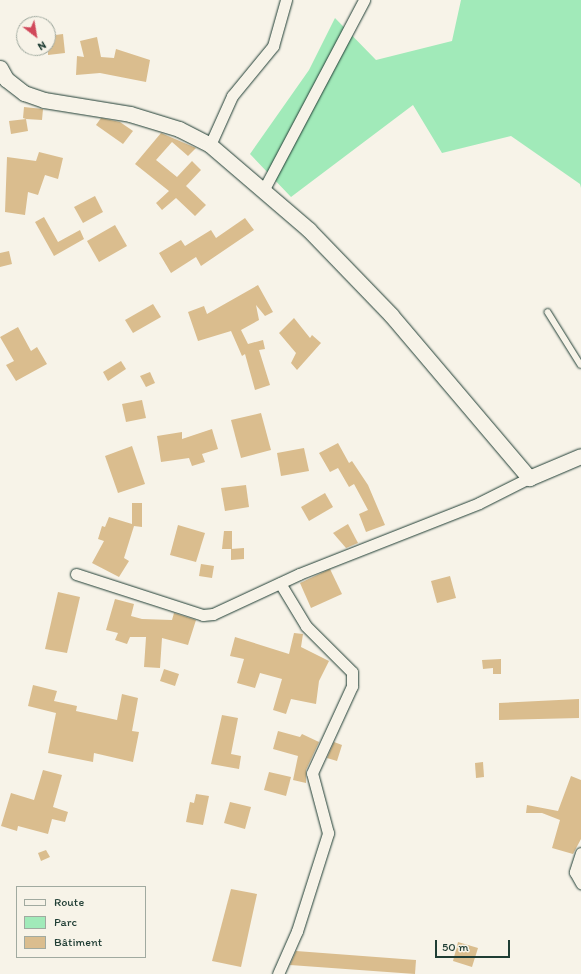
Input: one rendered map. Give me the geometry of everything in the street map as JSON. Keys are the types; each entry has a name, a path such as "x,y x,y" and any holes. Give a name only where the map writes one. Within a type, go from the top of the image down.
{"street":[{"path":"210,145 232,96 274,46 286,0"},
{"path":"264,189 364,0"},
{"path":"0,68 6,79 24,93 44,100 130,114 179,129 210,145 264,189 391,315 529,478"},
{"path":"76,574 203,615 229,608 280,583 479,504 529,478 581,456"},
{"path":"278,974 297,931 328,833 312,773 352,686 352,672 306,626 280,583"},
{"path":"581,853 575,872 581,883"}],"lane":[{"path":"548,312 581,365"}],"green space":[{"path":"461,0 581,0 581,188 580,184 511,136 442,153 413,105 291,197 250,154 309,70 335,18 376,60 452,41"}],"building":[{"path":"63,34 65,53 56,54 56,35"},
{"path":"97,37 101,57 114,58 116,49 150,60 146,82 100,73 76,75 77,56 84,57 80,41"},
{"path":"24,107 43,109 42,120 23,118"},
{"path":"101,118 120,122 133,131 123,144 96,125"},
{"path":"26,119 28,131 11,134 9,121"},
{"path":"161,133 196,148 188,156 172,142 156,160 177,177 192,161 201,170 186,186 206,205 195,216 176,198 162,210 156,203 169,191 135,164"},
{"path":"39,152 63,158 58,179 45,175 38,195 28,192 25,215 5,212 7,157 36,161"},
{"path":"95,196 103,212 83,223 74,207"},
{"path":"44,217 58,242 80,230 84,239 54,256 35,222"},
{"path":"245,218 254,230 201,266 196,257 171,273 159,253 181,240 185,246 211,230 216,238"},
{"path":"115,225 127,246 99,262 87,241"},
{"path":"9,251 12,264 0,267 0,253"},
{"path":"258,285 273,312 265,316 256,305 259,320 241,330 248,344 263,340 265,349 259,350 270,385 255,390 245,354 242,356 231,331 198,341 188,312 204,306 207,314"},
{"path":"153,304 161,317 133,333 125,320"},
{"path":"294,318 310,338 312,335 321,343 297,370 291,363 296,353 279,333"},
{"path":"18,327 31,351 37,347 47,364 16,381 6,365 14,361 0,337"},
{"path":"121,361 126,369 108,381 103,372"},
{"path":"150,372 155,383 146,387 140,376"},
{"path":"142,400 146,418 126,422 122,404"},
{"path":"261,413 271,450 241,458 231,420"},
{"path":"212,429 218,449 202,454 205,462 192,466 189,458 161,462 157,436 182,432 182,439"},
{"path":"338,443 349,463 352,461 368,485 385,525 366,532 359,514 368,510 354,484 349,487 338,468 330,472 319,453"},
{"path":"132,446 145,484 118,493 105,456"},
{"path":"304,448 309,471 281,476 277,453"},
{"path":"246,485 249,507 225,511 221,488"},
{"path":"325,493 333,507 309,521 301,507"},
{"path":"132,503 142,503 142,527 134,526 124,558 129,561 119,577 92,563 104,541 98,539 102,526 105,527 109,517 132,524"},
{"path":"348,524 358,543 346,548 333,533"},
{"path":"178,525 205,533 196,562 170,555"},
{"path":"224,531 232,531 232,549 222,549"},
{"path":"244,548 244,559 231,560 231,549"},
{"path":"201,564 214,566 212,578 199,576"},
{"path":"330,569 342,594 311,608 300,583"},
{"path":"450,576 456,598 437,603 431,581"},
{"path":"58,592 80,597 67,653 45,649"},
{"path":"115,599 134,604 131,616 142,619 172,620 174,613 196,620 188,645 162,638 160,668 144,667 146,637 130,637 127,644 115,640 118,633 106,630"},
{"path":"294,633 303,634 301,647 329,661 319,681 316,704 291,699 286,714 273,710 282,679 260,673 255,688 237,683 244,659 230,656 235,637 289,654"},
{"path":"501,659 501,674 493,674 493,668 483,669 482,660"},
{"path":"164,669 179,674 175,686 160,681"},
{"path":"33,685 57,691 54,701 77,706 76,711 117,720 122,694 138,698 132,731 139,732 133,762 94,753 93,762 48,753 56,713 28,706"},
{"path":"579,699 579,718 499,720 499,703"},
{"path":"222,715 238,718 231,754 241,756 239,769 211,764"},
{"path":"278,731 300,737 302,734 319,742 306,770 306,783 293,780 298,756 273,749"},
{"path":"334,742 342,745 337,761 327,758"},
{"path":"483,762 484,777 476,778 475,763"},
{"path":"43,770 62,775 53,807 68,812 65,822 52,819 48,834 18,826 17,831 1,826 11,793 34,800"},
{"path":"269,772 291,777 286,796 264,790"},
{"path":"571,776 581,780 581,839 573,854 552,848 560,820 542,813 526,813 527,805 558,811"},
{"path":"196,794 209,796 203,825 186,822 190,802 194,803"},
{"path":"230,802 251,807 245,829 224,823"},
{"path":"46,850 50,857 41,861 38,853"},
{"path":"231,889 257,894 241,967 212,961"},
{"path":"458,942 478,948 472,967 453,961"},
{"path":"296,951 416,960 415,974 290,965"}]}
